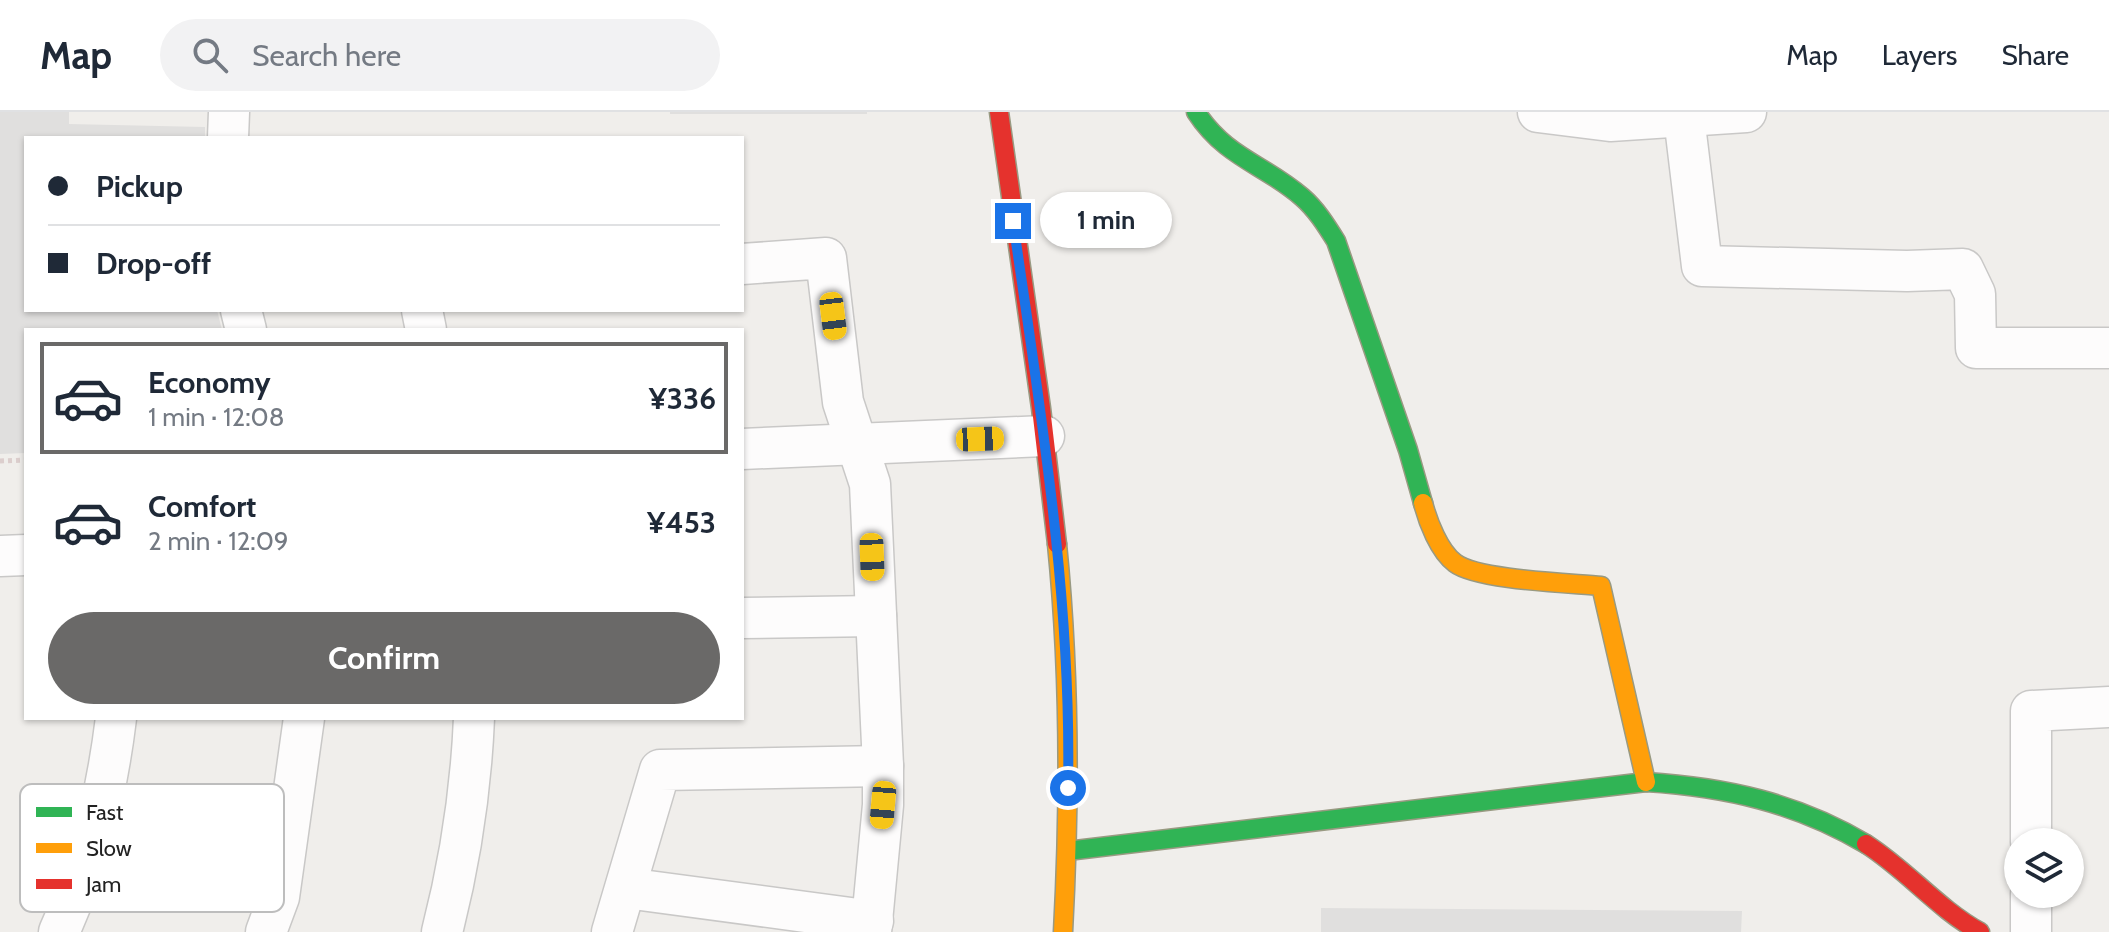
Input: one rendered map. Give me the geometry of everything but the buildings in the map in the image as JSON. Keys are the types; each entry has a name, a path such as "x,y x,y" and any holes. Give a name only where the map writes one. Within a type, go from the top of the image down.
{"street":[{"path":"228,136 229,112"},
{"path":"999,112 1058,556 1067,683 1067,851 1063,932"},
{"path":"1196,112 1212,137 1226,150 1297,193 1326,224 1336,241 1408,450 1430,528 1455,563 1493,576 1601,586 1646,782"},
{"path":"1538,112 1610,121 1746,112"},
{"path":"1684,117 1702,266 1907,271 1963,269 1975,294 1976,348 2109,348"},
{"path":"626,888 872,926 883,805 883,766 870,484 843,402 826,258 744,264"},
{"path":"744,449 1044,436"},
{"path":"0,556 24,555"},
{"path":"744,618 876,616"},
{"path":"2031,828 2031,711 2109,707"},
{"path":"106,784 116,720"},
{"path":"284,861 304,720"},
{"path":"442,932 461,846 471,775 474,720"},
{"path":"612,932 660,770 883,766"},
{"path":"1067,851 1646,782 1723,787 1798,808 1866,843 1898,866 1944,909 1980,932"},
{"path":"2031,908 2031,932"},
{"path":"59,932 67,912"},
{"path":"266,932 273,912"}],"path":[{"path":"0,461 24,460"}],"shaded area":[{"path":"0,112 69,112 69,124 205,127 205,136 24,136 24,312 218,312 222,328 24,328 24,453 0,454"},
{"path":"867,112 867,114 670,114"},
{"path":"1321,908 1742,911 1741,932 1321,932"}],"traffic: fast":[{"path":"1196,112 1220,140 1302,197 1336,241 1408,450 1423,503"},
{"path":"1067,851 1646,782 1704,788 1760,800 1814,818 1866,844"}],"traffic: slow":[{"path":"1423,503 1439,544 1449,558 1466,569 1503,577 1601,586 1646,782"},
{"path":"1057,544 1068,738 1063,932"}],"traffic: jam":[{"path":"999,112 1057,544"},
{"path":"1866,844 1950,912 1980,932"}],"route":[{"path":"1013,221 1054,515 1067,683 1068,788"}]}
